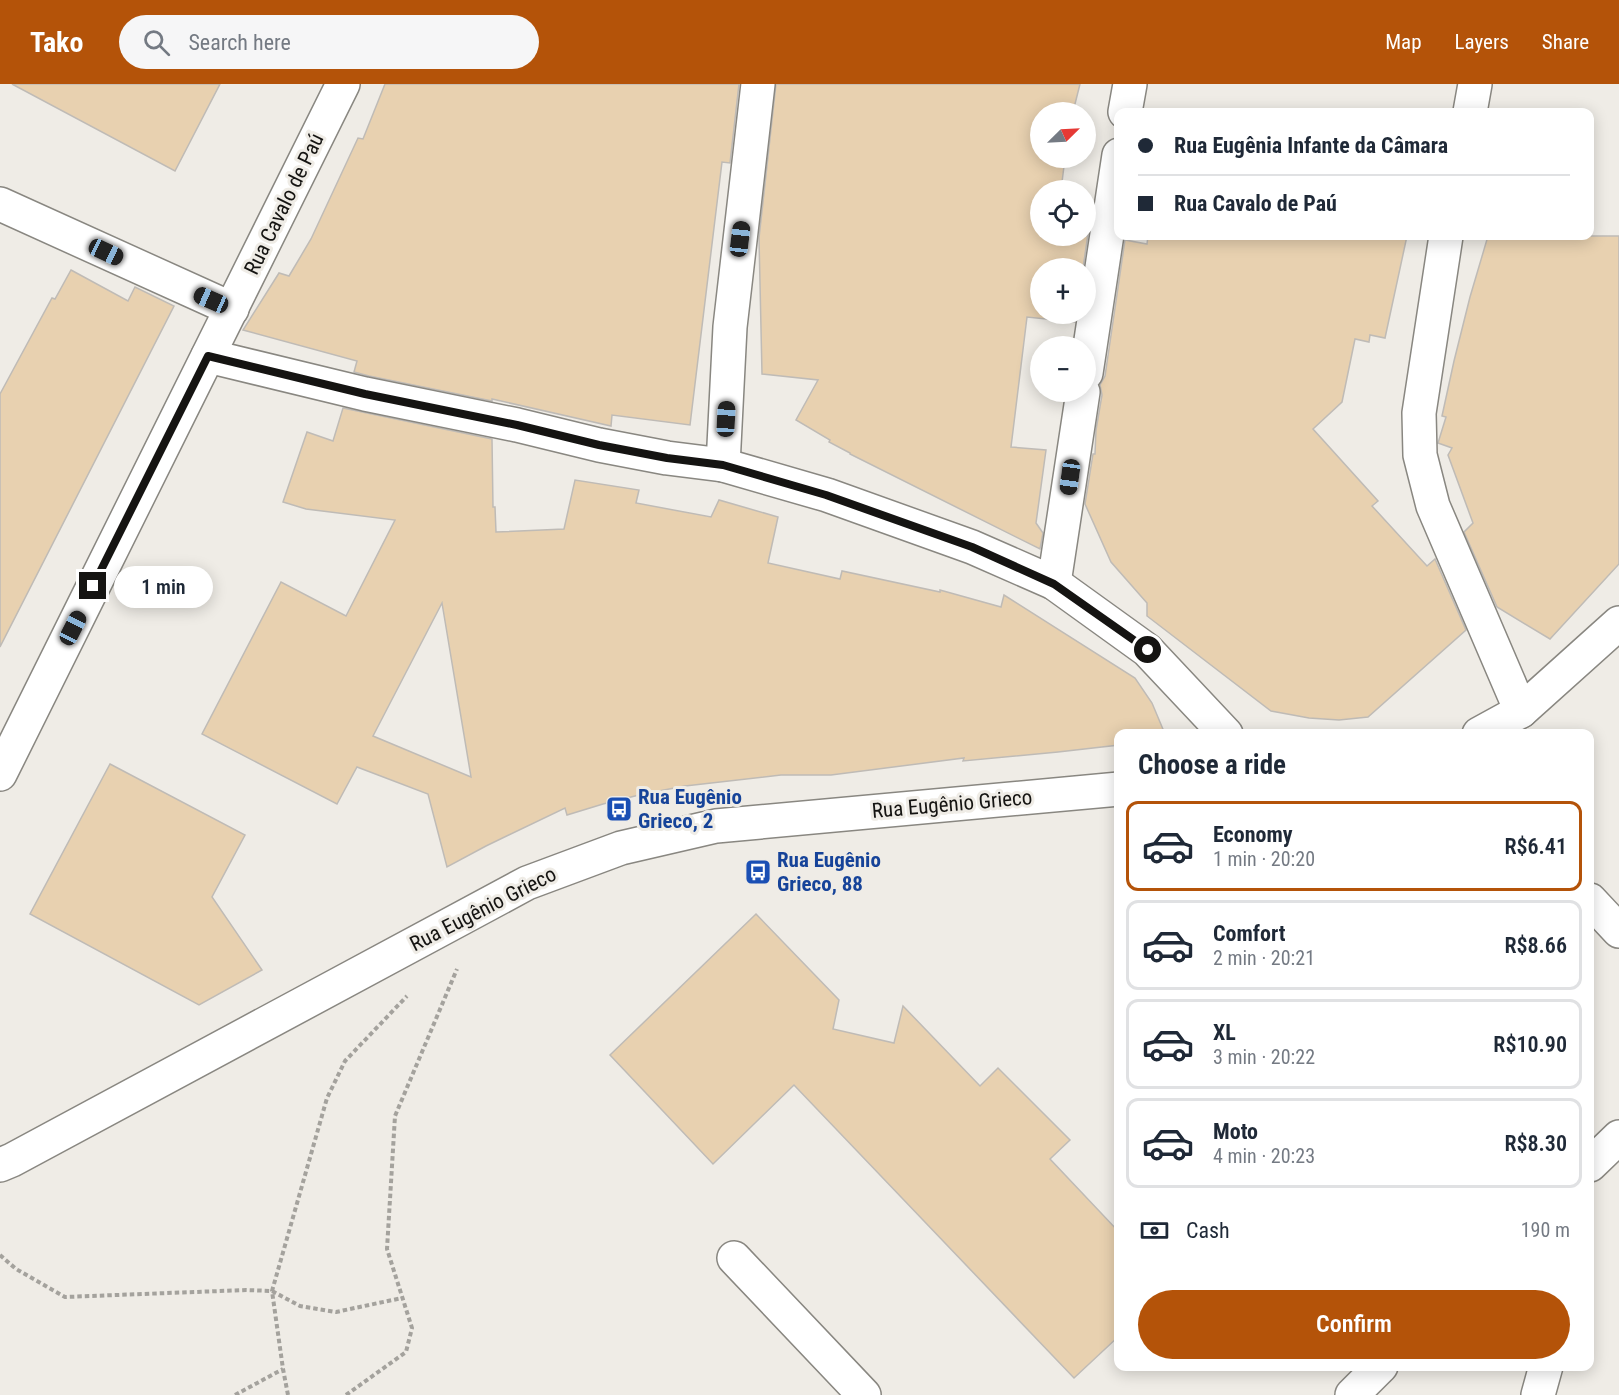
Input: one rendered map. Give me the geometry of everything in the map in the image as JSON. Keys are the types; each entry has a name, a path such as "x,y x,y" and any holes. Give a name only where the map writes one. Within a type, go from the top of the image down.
{"street":[{"name":"Rua Cavalo de Paú","path":"0,774 343,84"},
{"path":"723,465 730,327 758,84"},
{"path":"1126,108 1130,84"},
{"path":"1471,108 1475,84"},
{"path":"1092,336 1114,188"},
{"path":"0,204 232,309"},
{"path":"1445,240 1419,413 1420,454 1433,506 1521,711"},
{"path":"208,356 365,394 517,425 599,445 667,458 723,465 826,495 972,547 1054,584 1148,650 1221,729"},
{"path":"1054,584 1081,402"},
{"path":"1488,729 1521,711 1619,623"},
{"name":"Rua Eugênio Grieco","path":"0,1165 527,883 621,848 716,826 1114,789"},
{"path":"1594,904 1619,931"},
{"path":"1594,1161 1619,1137"},
{"path":"734,1258 864,1395"},
{"path":"1352,1395 1376,1371"},
{"path":"1538,1395 1545,1371"}],"path":[{"path":"346,1395 406,1352 412,1328 387,1249 395,1116 482,907"},
{"path":"288,1395 272,1291 327,1098 345,1061 408,995"},
{"path":"0,1255 16,1269 65,1297 272,1291 300,1306 336,1312 402,1298"},
{"path":"235,1395 283,1369"}],"building":[{"path":"12,84 220,84 175,171"},
{"path":"385,84 739,84 730,163 722,162 690,425 612,415 611,426 492,399 492,401 369,376 354,372 357,361 243,330 279,273 289,276 311,239 358,138 363,139"},
{"path":"776,84 1080,84 1076,102 1030,102 1030,168 1064,168 1062,180 1030,180 1030,246 1086,246 1084,258 1030,258 1030,317 1027,317 1011,447 1046,450 1036,523 1043,533 1040,549 850,454 796,420 818,380 762,374 759,238"},
{"path":"1594,236 1619,236 1619,564 1550,639 1497,607 1464,532 1473,523 1448,455 1452,448 1438,443 1446,417 1442,416 1470,297 1487,240 1594,240"},
{"path":"1125,240 1147,244 1148,240 1406,240 1385,338 1370,335 1369,342 1355,339 1342,402 1313,429 1378,501 1372,506 1427,566 1435,559 1466,630 1368,717 1339,720 1309,718 1271,711 1147,616 1147,603 1111,562 1085,504 1093,454 1095,454 1096,430 1102,395 1100,385 1105,376"},
{"path":"71,270 128,301 135,287 174,306 0,647 0,394 52,298 55,299"},
{"path":"343,408 492,439 493,507 495,507 496,532 564,529 575,480 639,490 636,503 711,517 719,500 778,517 768,563 840,579 842,571 940,592 940,590 1001,607 1004,595 1135,678 1152,703 1163,729 1114,729 1114,746 963,761 964,758 831,775 781,775 685,786 643,794 567,815 565,808 447,867 428,794 357,767 337,804 202,734 281,582 346,616 395,520 306,509 283,502 307,432 333,441","holes":["442,603 471,777 373,736"]},
{"path":"110,764 245,835 212,897 262,970 199,1005 30,914"},
{"path":"756,914 839,1000 833,1029 894,1043 903,1006 980,1086 998,1068 1070,1140 1050,1159 1114,1227 1114,1341 1074,1378 794,1085 713,1164 610,1055"}],"place":[{"name":"Rua Eugênio Grieco, 2","path":"619,809"},
{"name":"Rua Eugênio Grieco, 88","path":"758,872"}],"route":[{"path":"93,586 208,356 365,394 517,425 599,445 667,458 723,465 826,495 972,547 1054,584 1148,650"}]}
